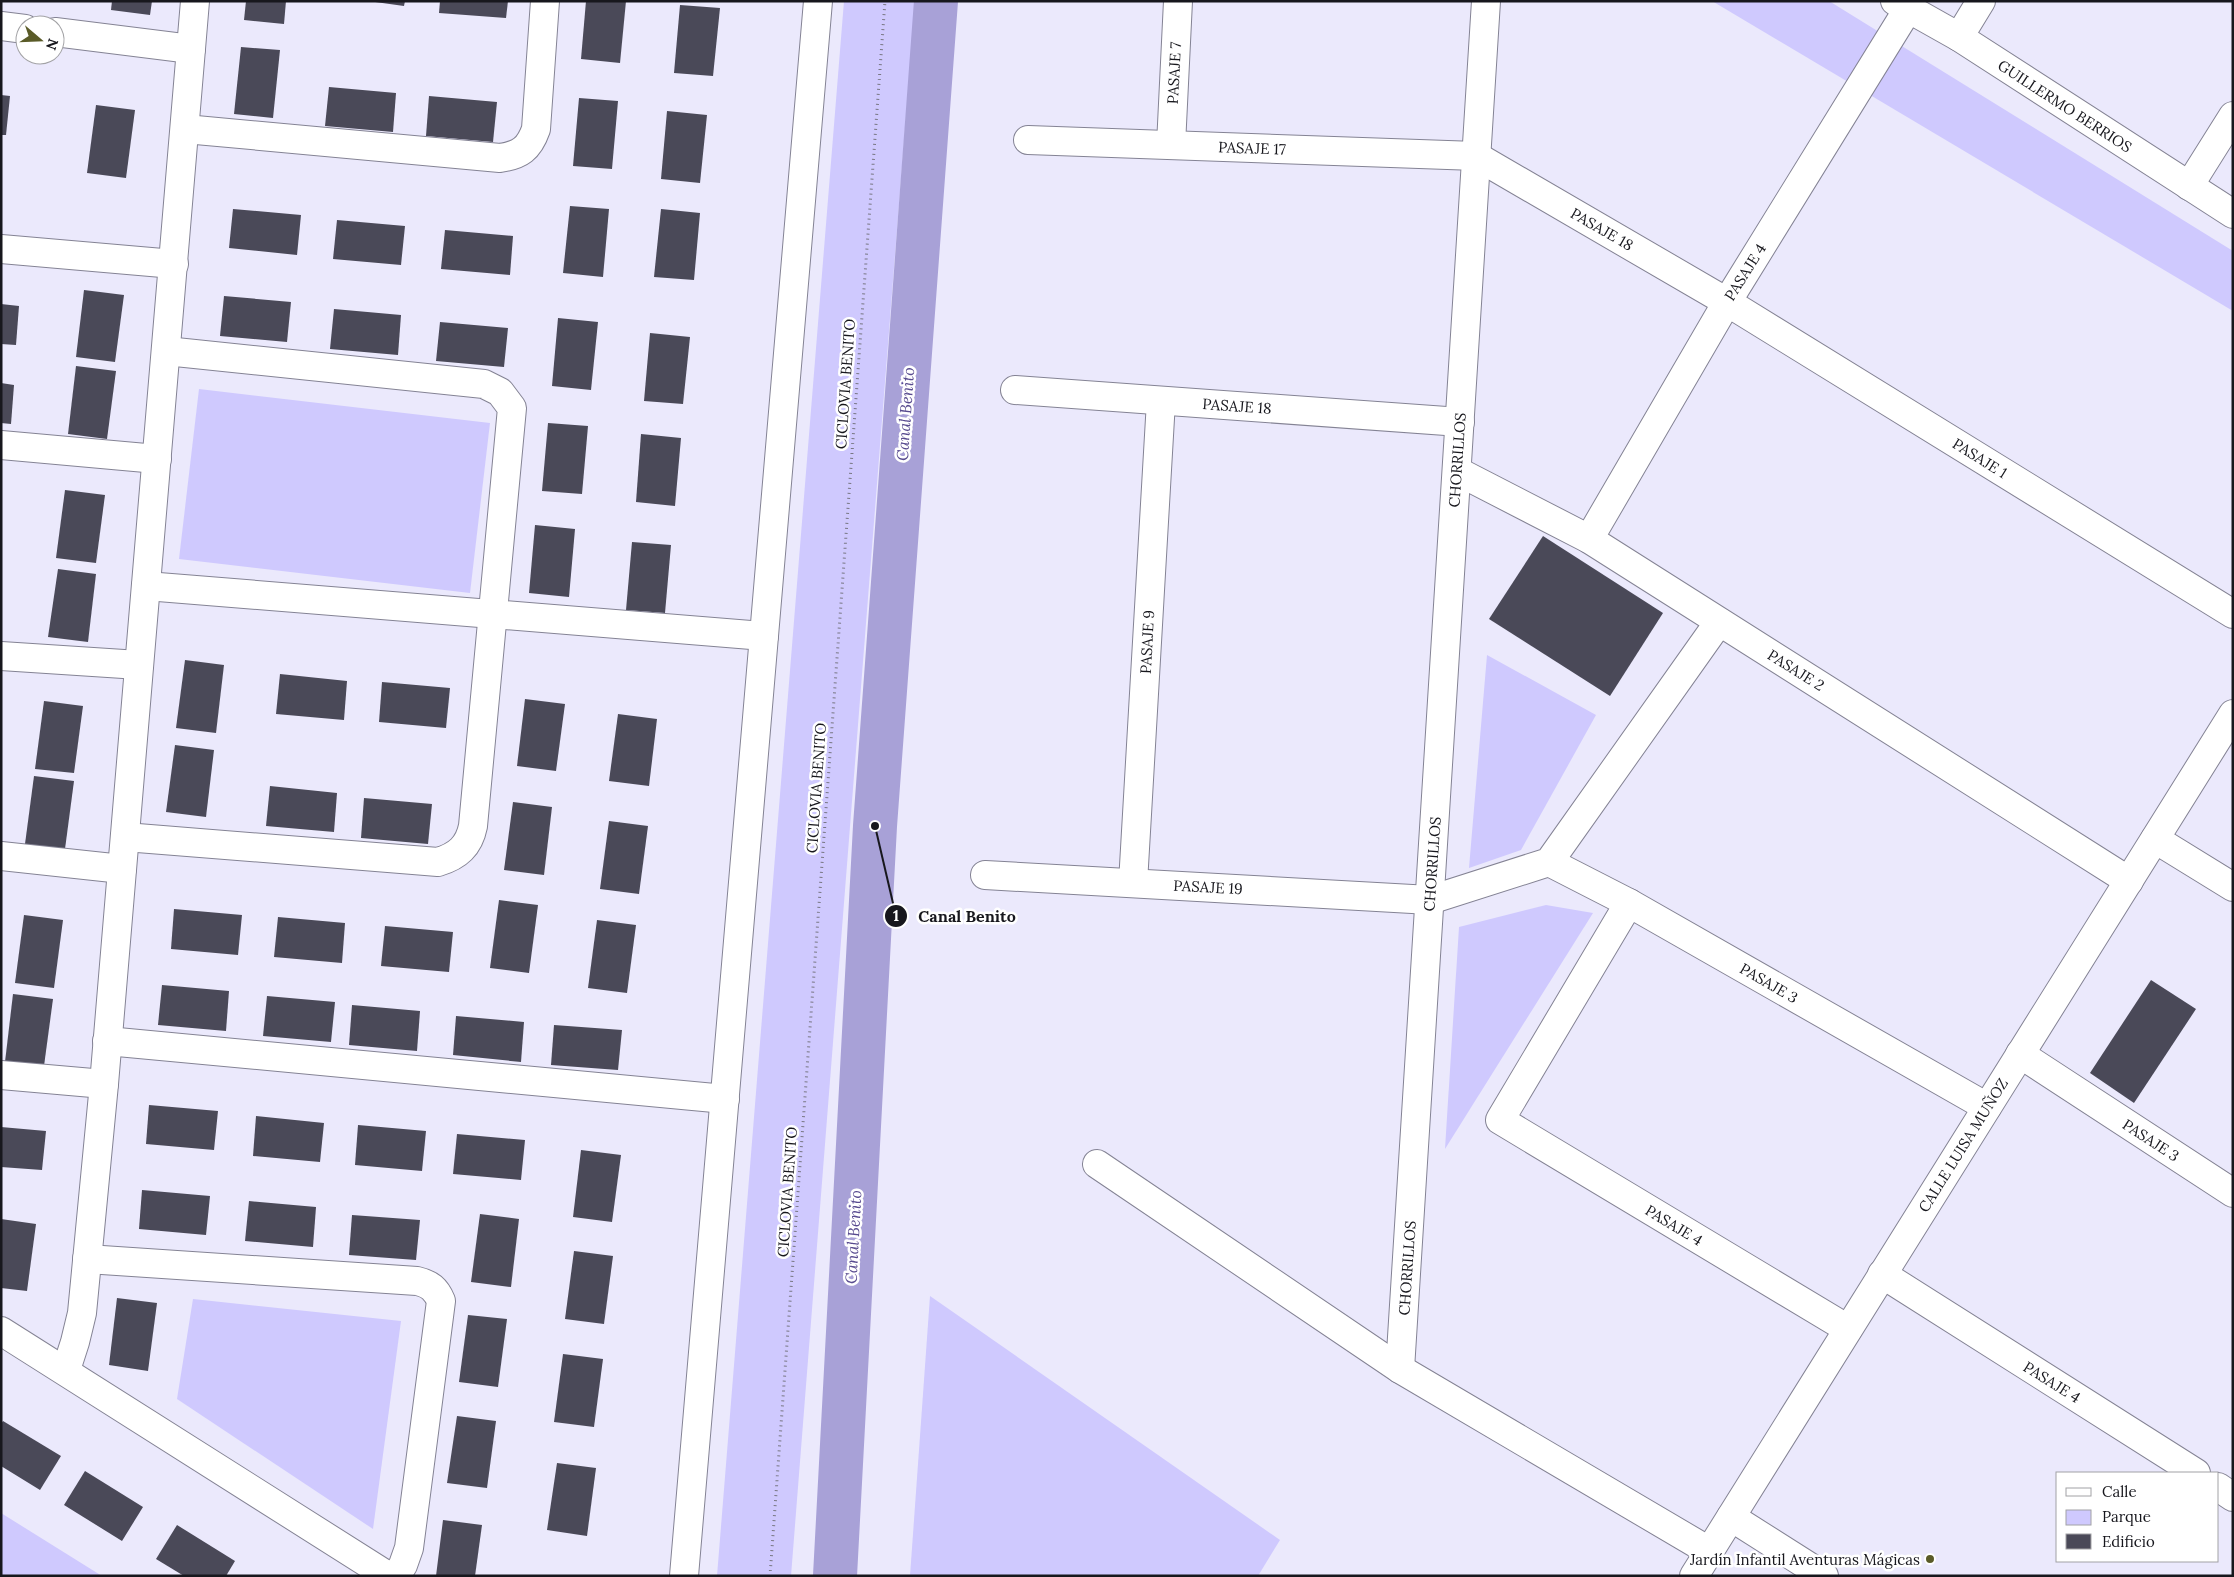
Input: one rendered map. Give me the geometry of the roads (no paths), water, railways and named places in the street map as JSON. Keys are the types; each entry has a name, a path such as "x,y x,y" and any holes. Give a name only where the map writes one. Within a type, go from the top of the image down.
{"street":[{"path":"66,1370 76,1342 82,1313 104,1084 196,1"},
{"path":"185,129 500,158 512,156 524,150 532,141 536,129 545,1"},
{"path":"684,1576 818,1"},
{"name":"PASAJE 7","path":"1171,145 1178,1"},
{"name":"CHORRILLOS","path":"1400,1369 1486,1"},
{"path":"1959,37 1981,1"},
{"name":"GUILLERMO BERRIOS","path":"1902,5 1959,37 2233,214"},
{"name":"PASAJE 4","path":"1589,540 1902,5"},
{"path":"1,26 15,27"},
{"path":"65,33 191,49"},
{"path":"2189,186 2233,116"},
{"name":"PASAJE 17","path":"1028,140 1476,156"},
{"name":"PASAJE 18","path":"1476,156 1727,302"},
{"path":"1,249 174,264"},
{"name":"PASAJE 1","path":"1727,302 2233,614"},
{"path":"125,837 438,862 450,859 460,852 466,845 473,826 512,408 500,392 484,384 166,352"},
{"name":"PASAJE 18","path":"1015,390 1460,422"},
{"name":"PASAJE 9","path":"1133,883 1161,401"},
{"path":"1,445 157,459"},
{"name":"PASAJE 2","path":"1457,471 1589,540 2128,881"},
{"path":"146,586 764,636"},
{"path":"1430,900 1549,862 1719,622"},
{"path":"1,656 139,665"},
{"name":"CALLE LUISA MUÑOZ","path":"1694,1576 2233,714"},
{"path":"2155,839 2233,886"},
{"path":"1,856 122,870"},
{"name":"PASAJE 3","path":"1549,862 1629,903 1987,1107"},
{"name":"PASAJE 19","path":"985,875 1430,900"},
{"name":"PASAJE 4","path":"1629,903 1500,1120 1848,1329"},
{"path":"107,1041 725,1099"},
{"name":"PASAJE 3","path":"2020,1054 2233,1193"},
{"path":"1,1075 104,1084"},
{"path":"1097,1164 1400,1369 1709,1551"},
{"path":"87,1259 417,1281 427,1283 434,1289 441,1301 409,1548 403,1565 396,1576"},
{"name":"PASAJE 4","path":"1882,1274 2194,1472"},
{"path":"1,1331 66,1370 388,1576"},
{"path":"2219,1488 2233,1497"},
{"path":"1731,1517 1824,1576"}],"waterway":[{"name":"Canal Benito","path":"835,1576 875,826 936,1"}],"place":[{"name":"Canal Benito","path":"875,826"},
{"name":"Jardín Infantil Aventuras Mágicas","path":"1930,1559"}]}
